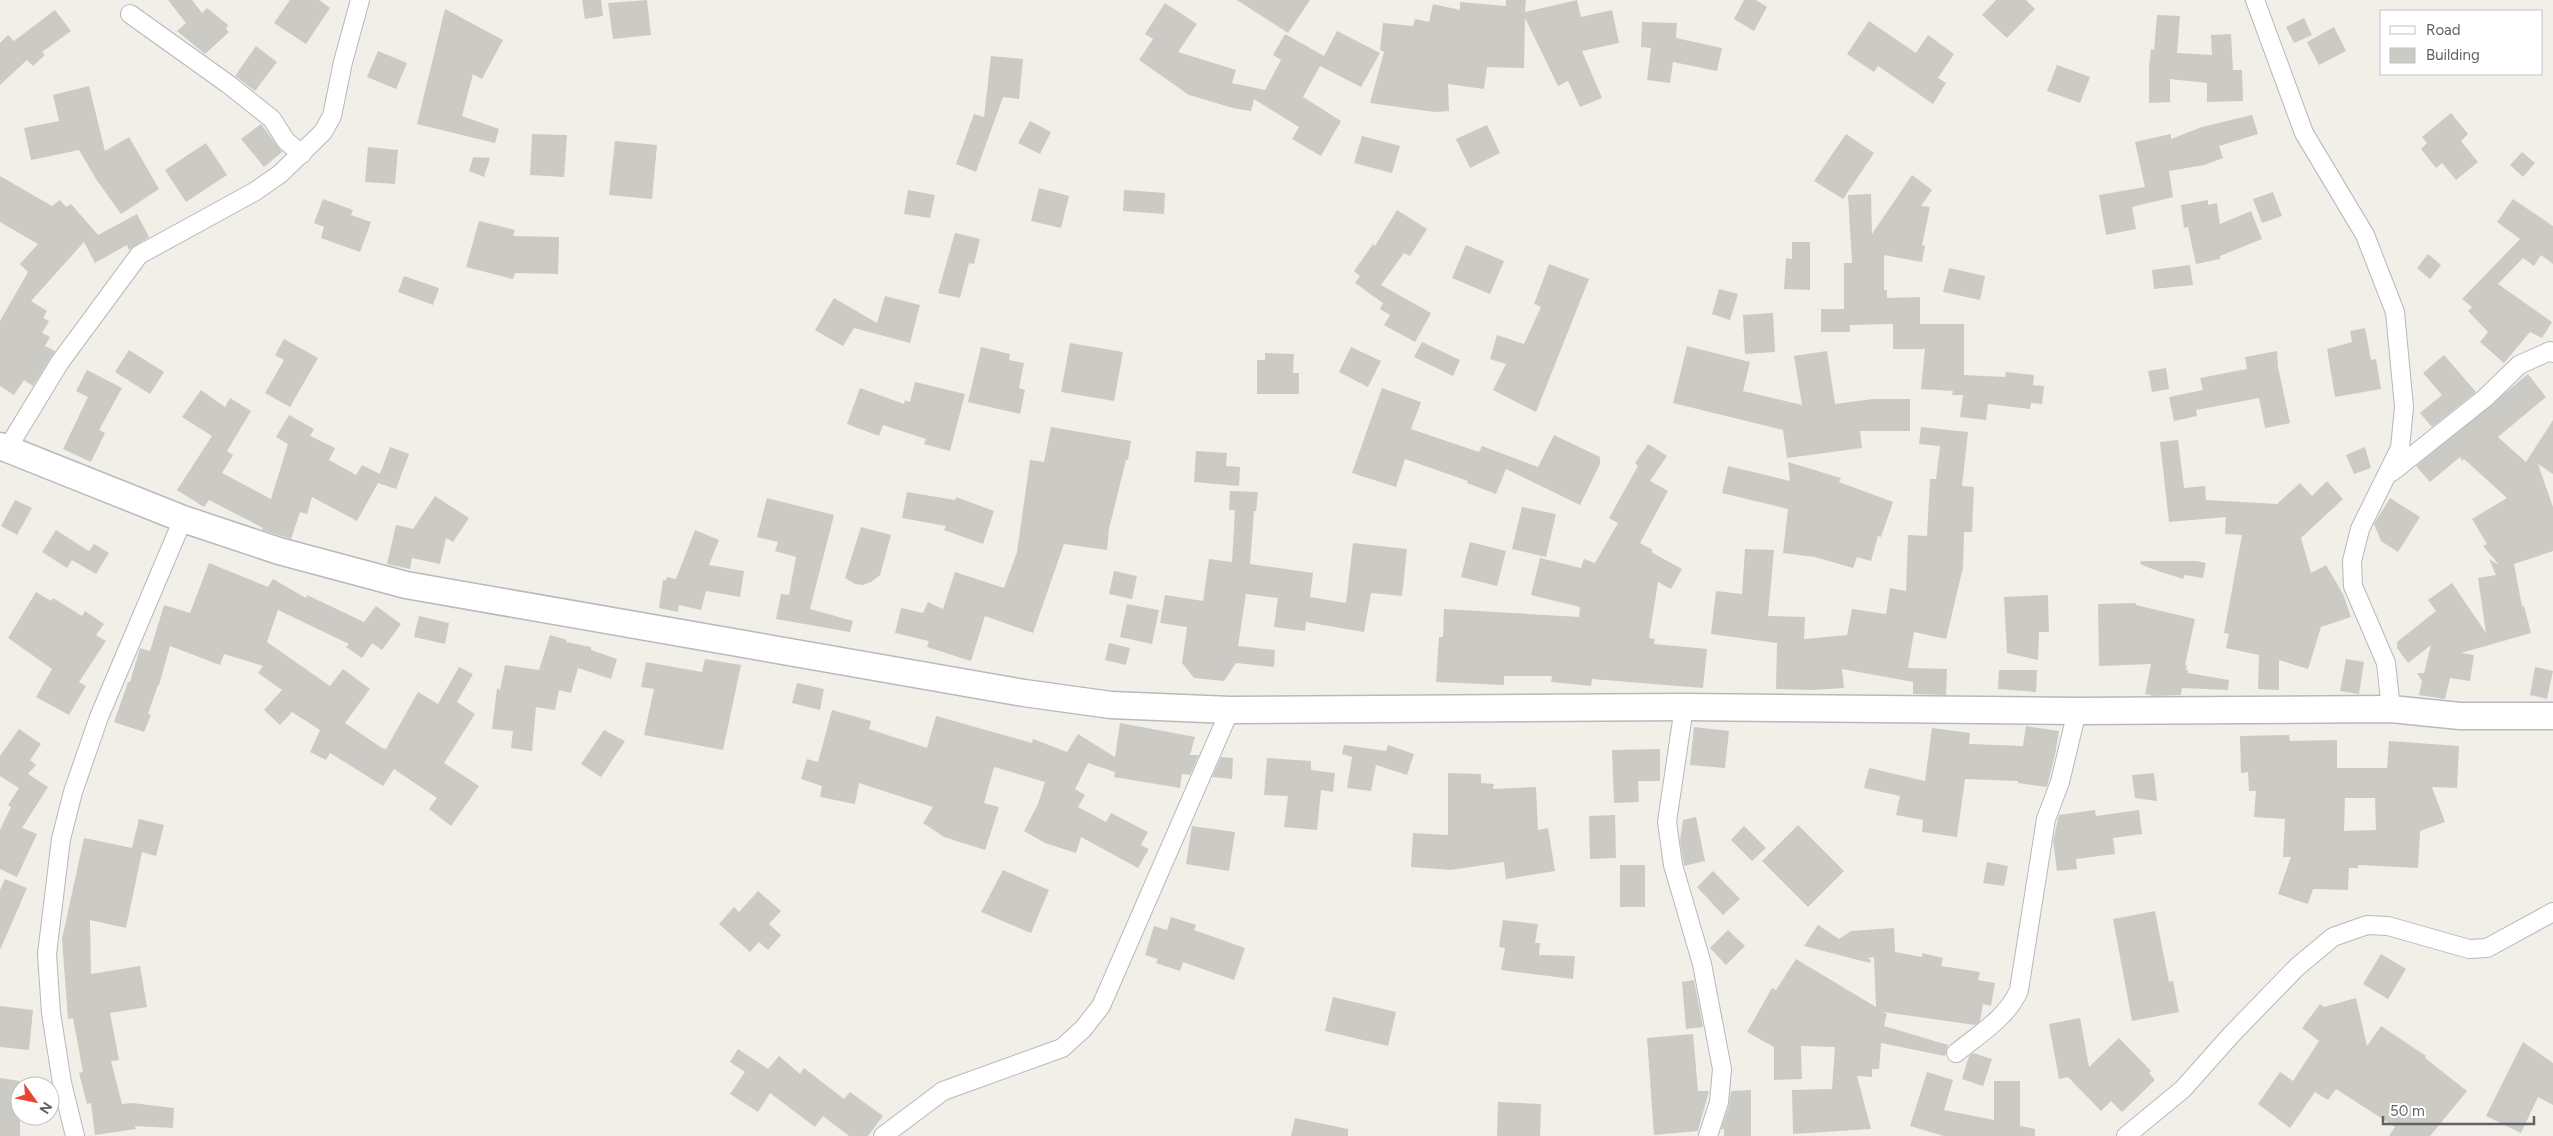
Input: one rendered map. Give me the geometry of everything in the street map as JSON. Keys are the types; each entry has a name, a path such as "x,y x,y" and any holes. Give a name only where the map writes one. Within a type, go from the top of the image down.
{"main road":[{"path":"4,447 183,519 279,551 406,585 1034,694 1111,705 1230,710 1684,707 2077,711 2391,709 2460,716 2553,716"}],"street":[{"path":"4,447 60,362 139,256 254,192 280,174 323,132 332,116 343,62 360,0"},
{"path":"2255,0 2304,133 2365,235 2395,312 2404,407 2400,448 2360,529 2352,561 2353,586 2386,663 2391,709"},
{"path":"130,14 228,84 272,119 286,141 302,154"},
{"path":"2387,476 2485,398 2519,365 2552,351"},
{"path":"75,1136 59,1065 51,1013 47,954 61,839 72,792 99,718 183,519"},
{"path":"1684,707 1667,822 1673,865 1702,964 1722,1069 1720,1102 1708,1136"},
{"path":"883,1136 943,1091 1062,1048 1083,1029 1105,997 1230,710"},
{"path":"1956,1053 2014,1003 2019,990 2046,819 2060,782 2077,711"},
{"path":"2126,1136 2183,1089 2296,967 2333,937 2367,925 2388,926 2469,950 2487,948 2553,912"}],"building":[{"path":"168,0 192,0 202,13 207,8 228,25 226,29 229,32 205,54 177,31 186,23"},
{"path":"290,0 319,0 330,8 306,44 274,23"},
{"path":"582,0 601,0 603,16 585,19"},
{"path":"647,0 651,35 613,39 608,3"},
{"path":"1237,0 1310,0 1288,33"},
{"path":"1506,0 1526,0 1525,12 1577,0 1581,17 1612,10 1619,43 1582,51 1602,98 1580,107 1568,81 1558,86 1525,18 1524,68 1487,67 1484,89 1448,84 1449,111 1434,112 1370,103 1384,52 1380,50 1383,23 1413,26 1415,19 1429,22 1433,4 1460,10 1460,2 1506,6"},
{"path":"1744,0 1756,0 1767,7 1754,31 1734,19"},
{"path":"1996,0 2026,0 2035,9 2007,38 1982,15"},
{"path":"1165,3 1197,24 1178,52 1236,70 1232,83 1265,90 1281,60 1273,55 1285,34 1324,56 1337,31 1380,53 1361,87 1320,66 1303,97 1341,121 1321,156 1292,139 1299,127 1254,99 1251,111 1233,108 1189,95 1139,60 1153,39 1145,34"},
{"path":"445,9 503,40 482,79 473,74 462,116 499,129 495,143 417,124"},
{"path":"55,10 71,31 42,52 45,55 33,66 27,60 0,85 0,43 8,35 14,41"},
{"path":"2157,15 2180,16 2177,53 2212,55 2211,35 2231,34 2233,70 2242,70 2243,101 2207,102 2207,83 2170,79 2170,102 2149,103 2149,67 2151,49 2154,50"},
{"path":"2304,18 2312,35 2294,43 2286,27"},
{"path":"1869,21 1916,53 1928,35 1954,54 1938,78 1946,83 1933,104 1878,66 1874,72 1847,54"},
{"path":"1642,22 1677,23 1676,38 1722,48 1717,71 1673,62 1670,83 1647,80 1651,48 1641,47"},
{"path":"2334,27 2346,51 2319,65 2307,42"},
{"path":"256,46 277,62 255,91 235,76"},
{"path":"378,51 407,63 396,89 367,77"},
{"path":"991,56 1023,59 1019,99 1003,97 976,172 956,164 974,114 984,117"},
{"path":"2057,65 2090,77 2080,103 2047,91"},
{"path":"89,86 105,151 129,137 159,189 121,214 96,179 79,150 31,160 24,128 59,121 53,95"},
{"path":"2451,113 2468,134 2461,141 2478,162 2456,180 2442,163 2436,168 2421,149 2427,143 2422,137"},
{"path":"2252,115 2258,134 2219,146 2223,158 2204,165 2169,171 2173,197 2132,207 2136,229 2106,235 2099,195 2145,187 2135,142 2171,134 2171,139 2202,127"},
{"path":"1030,121 1051,132 1040,154 1018,143"},
{"path":"261,124 282,152 264,167 241,139"},
{"path":"1487,125 1500,153 1470,168 1456,139"},
{"path":"532,134 567,135 564,177 530,175"},
{"path":"1846,134 1874,153 1843,199 1814,181"},
{"path":"1362,136 1400,146 1392,173 1354,163"},
{"path":"615,141 657,145 652,199 609,195"},
{"path":"206,143 227,175 186,202 165,170"},
{"path":"368,147 398,150 395,184 365,182"},
{"path":"2522,152 2535,163 2523,177 2510,165"},
{"path":"473,157 490,158 484,177 469,171"},
{"path":"1912,175 1932,190 1921,206 1930,207 1922,245 1925,246 1922,262 1884,255 1884,290 1887,290 1887,298 1920,297 1920,324 1964,324 1964,375 2005,377 2006,372 2034,375 2033,385 2044,386 2042,404 2031,403 2030,409 1988,404 1986,420 1960,417 1963,395 1952,395 1953,391 1921,389 1925,349 1893,349 1893,324 1850,325 1850,332 1821,332 1821,309 1844,309 1844,263 1852,263 1848,195 1871,194 1872,234"},
{"path":"0,176 52,206 60,200 66,207 71,204 98,235 137,214 149,237 129,250 127,245 95,263 84,242 31,301 47,311 43,318 49,321 42,333 50,337 45,346 55,351 33,386 24,380 14,395 0,386 0,321 28,272 20,264 38,244 0,222"},
{"path":"1039,188 1069,196 1061,228 1031,221"},
{"path":"908,190 935,195 930,218 904,214"},
{"path":"1124,190 1165,193 1164,214 1123,211"},
{"path":"2273,192 2282,216 2262,223 2253,199"},
{"path":"323,199 353,210 351,215 371,222 360,252 321,238 324,227 314,223"},
{"path":"2513,199 2553,226 2553,264 2541,255 2534,266 2523,258 2498,284 2552,322 2542,338 2530,332 2504,363 2480,342 2488,332 2468,311 2472,307 2462,299 2520,239 2497,222"},
{"path":"2208,200 2208,205 2217,203 2220,224 2251,211 2262,239 2220,256 2220,259 2196,264 2188,227 2184,228 2181,205"},
{"path":"1397,210 1427,229 1410,256 1404,253 1381,285 1431,313 1415,342 1384,325 1390,315 1380,309 1383,303 1355,283 1360,276 1354,271 1373,244 1375,246"},
{"path":"479,221 515,230 513,236 559,237 558,274 515,273 513,279 466,267"},
{"path":"955,233 980,239 974,264 969,263 960,298 938,293"},
{"path":"1792,242 1810,242 1810,290 1784,289 1786,258 1792,259"},
{"path":"1466,245 1504,261 1490,294 1452,278"},
{"path":"2428,254 2441,265 2430,279 2417,268"},
{"path":"1549,264 1589,279 1536,412 1493,390 1506,364 1490,359 1497,335 1524,344 1541,307 1534,304"},
{"path":"2190,265 2193,285 2154,289 2152,270"},
{"path":"1949,268 1985,276 1980,300 1943,292"},
{"path":"404,276 439,288 433,305 398,292"},
{"path":"1719,289 1738,294 1730,320 1712,314"},
{"path":"885,296 920,305 910,343 854,328 843,346 815,330 834,298 877,323"},
{"path":"1773,313 1775,352 1745,354 1743,315"},
{"path":"2365,328 2371,360 2376,359 2381,389 2335,397 2327,349 2352,342 2350,331"},
{"path":"284,339 318,358 290,407 265,393 284,360 275,355"},
{"path":"1422,342 1460,360 1453,376 1414,357"},
{"path":"1070,343 1123,352 1114,401 1061,392"},
{"path":"1687,346 1750,362 1743,391 1802,405 1794,356 1827,351 1835,404 1873,399 1910,399 1910,431 1860,431 1862,448 1787,458 1783,430 1673,403"},
{"path":"981,347 1010,354 1009,360 1024,363 1019,388 1025,390 1020,414 968,402"},
{"path":"1351,347 1381,361 1368,387 1339,372"},
{"path":"129,350 164,372 150,394 115,372"},
{"path":"2277,351 2278,367 2290,423 2265,428 2259,398 2196,410 2197,416 2174,421 2169,397 2203,390 2200,378 2247,369 2245,357"},
{"path":"1265,353 1294,354 1293,373 1299,373 1299,394 1257,394 1257,360 1265,360"},
{"path":"2444,355 2476,392 2432,427 2420,413 2442,395 2423,373"},
{"path":"2166,368 2169,389 2152,392 2148,371"},
{"path":"87,370 122,388 99,430 105,433 91,462 63,449 88,397 76,391"},
{"path":"2528,374 2546,397 2498,437 2526,462 2553,420 2553,474 2538,464 2553,507 2553,551 2514,564 2522,606 2524,606 2531,633 2461,653 2474,655 2470,681 2450,678 2445,699 2419,695 2422,681 2417,673 2424,673 2431,645 2408,663 2397,648 2397,642 2436,611 2428,600 2452,583 2486,633 2478,578 2496,575 2489,559 2499,565 2483,546 2487,544 2472,519 2507,498 2464,459 2462,461 2460,457 2430,482 2416,466"},
{"path":"915,382 965,394 950,451 924,444 926,439 883,425 879,436 847,424 860,388 904,404 905,400 910,402"},
{"path":"1382,388 1421,402 1411,429 1479,452 1482,446 1538,467 1554,435 1600,457 1600,464 1580,505 1506,469 1496,494 1467,483 1468,481 1405,459 1396,487 1352,473"},
{"path":"201,390 225,407 230,398 251,411 227,451 233,455 222,473 271,499 288,444 276,437 289,415 314,429 310,436 335,448 329,460 356,475 362,465 380,474 390,447 409,454 396,489 378,483 357,521 312,497 307,514 300,512 291,539 262,530 263,528 209,500 204,507 177,490 212,436 182,417"},
{"path":"1051,427 1131,441 1128,460 1126,460 1109,529 1107,550 1064,544 1033,633 985,616 971,661 927,647 929,641 895,633 901,608 923,613 928,602 943,609 955,572 1004,588 1017,552 1030,460 1044,462"},
{"path":"1921,427 1968,432 1962,486 1974,487 1972,532 1964,532 1963,568 1946,639 1914,632 1908,668 1947,669 1946,695 1913,694 1913,682 1842,669 1844,688 1812,690 1776,689 1777,643 1711,634 1716,591 1742,594 1745,549 1774,550 1768,616 1805,617 1804,639 1847,635 1852,609 1886,614 1890,588 1906,591 1908,535 1927,536 1930,479 1936,479 1940,446 1919,444"},
{"path":"2178,440 2184,488 2205,486 2206,500 2277,504 2300,483 2312,496 2327,481 2343,499 2301,538 2311,573 2326,565 2343,594 2351,617 2321,627 2308,669 2279,660 2279,690 2258,689 2259,655 2226,648 2229,634 2224,633 2242,535 2225,534 2226,517 2169,522 2160,442"},
{"path":"1648,444 1667,456 1650,481 1668,491 1640,543 1653,550 1651,552 1682,569 1671,589 1658,582 1649,638 1655,639 1654,644 1707,649 1703,688 1592,679 1591,686 1551,682 1552,676 1504,676 1504,685 1436,682 1439,637 1443,637 1444,609 1579,617 1580,607 1531,595 1540,558 1581,568 1584,559 1595,563 1618,523 1609,518 1638,466 1635,463"},
{"path":"2365,447 2371,468 2354,474 2346,455"},
{"path":"1196,451 1227,453 1226,466 1240,467 1239,486 1194,482"},
{"path":"1788,462 1841,478 1839,482 1893,502 1881,537 1878,536 1871,561 1857,557 1853,568 1815,557 1783,553 1788,509 1722,493 1728,466 1790,481"},
{"path":"1230,491 1258,492 1256,511 1254,511 1250,564 1313,573 1310,597 1346,603 1353,543 1407,549 1402,596 1371,593 1364,632 1306,622 1305,631 1274,627 1278,598 1246,594 1238,646 1275,650 1274,667 1236,663 1224,681 1194,678 1182,663 1187,627 1160,623 1165,595 1203,601 1209,559 1232,562 1235,510 1229,510"},
{"path":"907,492 955,500 956,497 994,511 983,544 944,530 946,526 902,518"},
{"path":"435,496 469,518 453,542 446,538 440,564 412,558 410,569 387,564 396,525 413,529"},
{"path":"767,498 834,515 810,609 853,621 850,632 776,619 781,594 789,595 796,557 775,551 778,542 757,537"},
{"path":"2390,498 2420,517 2398,552 2381,541 2374,524"},
{"path":"15,500 32,508 17,535 1,526"},
{"path":"1522,507 1556,514 1546,557 1512,549"},
{"path":"861,527 891,535 880,575 863,585 855,584 845,578"},
{"path":"56,530 89,551 94,544 109,553 96,574 72,560 67,568 42,552"},
{"path":"695,530 719,540 709,565 744,571 740,597 706,591 701,610 679,605 678,612 659,608 663,580 666,580 667,577 676,579"},
{"path":"1470,542 1506,551 1497,586 1461,577"},
{"path":"2141,561 2196,561 2206,563 2203,578 2185,575 2183,579 2140,564"},
{"path":"209,563 268,587 273,579 306,598 307,595 364,622 376,606 401,624 382,650 372,643 362,658 346,647 349,644 278,610 267,642 330,686 343,669 370,689 345,723 382,748 386,749 418,692 438,704 459,667 473,674 457,702 475,714 444,763 479,786 451,826 429,809 437,798 394,769 383,786 330,753 326,760 310,752 320,730 292,712 280,725 264,710 282,690 258,673 263,666 224,654 220,665 170,646 159,685 148,714 151,715 144,732 114,722 128,682 130,682 140,648 150,651 164,605 190,613"},
{"path":"1114,571 1137,576 1132,599 1109,594"},
{"path":"36,592 51,601 53,598 82,616 85,611 104,624 96,635 106,641 79,682 86,686 69,715 36,697 52,669 8,638"},
{"path":"2048,595 2049,632 2039,632 2038,660 2007,653 2004,597"},
{"path":"2136,603 2136,605 2195,619 2185,665 2187,665 2186,670 2188,670 2188,673 2229,680 2228,690 2182,688 2181,695 2154,696 2145,694 2151,664 2099,666 2098,604"},
{"path":"1127,604 1159,610 1152,644 1120,637"},
{"path":"419,616 449,623 445,644 414,637"},
{"path":"550,635 567,640 566,642 591,647 591,650 617,659 611,679 578,668 571,693 559,690 555,710 536,707 532,751 511,748 513,731 492,729 497,688 500,690 505,665 539,670"},
{"path":"1109,643 1130,648 1126,665 1105,660"},
{"path":"705,659 741,665 723,750 644,735 654,689 641,687 646,662 702,672"},
{"path":"2346,659 2364,662 2359,694 2340,691"},
{"path":"2535,667 2553,671 2547,699 2530,695"},
{"path":"1999,670 2037,670 2036,692 1998,689"},
{"path":"797,683 824,689 820,710 792,703"},
{"path":"832,710 871,721 869,729 927,748 936,716 1032,743 1033,739 1067,752 1078,734 1115,757 1120,723 1195,737 1190,755 1199,755 1190,775 1182,774 1180,788 1114,777 1115,772 1088,763 1075,789 1085,795 1078,807 1106,822 1111,813 1148,832 1141,845 1149,849 1138,868 1081,837 1076,853 1045,843 1024,831 1038,804 1045,782 994,767 984,803 999,807 985,850 944,837 923,823 933,807 859,783 855,804 820,797 822,786 801,779 807,759 818,762"},
{"path":"2026,726 2059,731 2047,787 2018,783 2018,781 1965,779 1957,837 1922,832 1923,820 1896,815 1900,796 1864,788 1869,768 1925,781 1932,728 1970,733 1969,744 2023,746"},
{"path":"1694,727 1729,731 1725,768 1690,765"},
{"path":"19,729 41,744 30,760 36,765 28,774 48,787 22,828 37,834 17,877 0,869 0,830 11,807 8,805 19,788 0,776 0,756"},
{"path":"604,730 625,741 601,777 581,764"},
{"path":"2289,735 2290,741 2337,740 2337,768 2387,768 2389,741 2459,746 2457,788 2432,787 2445,822 2420,831 2418,868 2358,865 2358,868 2349,868 2348,890 2313,889 2308,904 2278,894 2291,857 2283,857 2285,819 2254,817 2256,791 2249,791 2248,772 2241,773 2240,736","holes":["2345,798 2375,798 2376,830 2344,831"]},
{"path":"1344,745 1386,751 1388,745 1414,754 1407,775 1376,765 1371,791 1347,788 1352,757 1342,754"},
{"path":"1660,749 1660,781 1638,781 1639,802 1614,803 1612,750"},
{"path":"1221,757 1233,758 1232,779 1212,777"},
{"path":"1267,758 1311,761 1311,770 1335,773 1333,792 1321,790 1317,830 1284,827 1288,796 1264,795"},
{"path":"1448,773 1481,774 1481,783 1494,784 1493,789 1536,787 1538,830 1548,828 1555,871 1506,879 1504,862 1451,870 1411,867 1413,833 1448,835"},
{"path":"2154,773 2157,801 2135,798 2132,775"},
{"path":"2095,810 2096,816 2139,810 2142,834 2113,838 2115,854 2076,859 2077,869 2057,871 2053,841 2059,815"},
{"path":"1615,815 1616,858 1590,859 1589,816"},
{"path":"1696,817 1705,861 1684,866 1680,840 1683,820"},
{"path":"139,819 164,825 156,856 142,852 126,928 90,920 91,974 140,966 147,1007 110,1013 119,1060 111,1061 122,1104 132,1103 174,1108 173,1128 135,1126 136,1129 95,1135 91,1103 87,1104 79,1073 83,1072 73,1018 68,1019 62,939 84,838 132,848"},
{"path":"1798,825 1844,871 1808,907 1762,861"},
{"path":"1192,826 1235,832 1229,871 1186,864"},
{"path":"1744,826 1766,848 1752,861 1731,840"},
{"path":"1987,862 2008,866 2004,886 1983,883"},
{"path":"1620,865 1645,865 1645,907 1620,907"},
{"path":"1003,870 1049,890 1031,933 981,912"},
{"path":"1713,871 1740,899 1723,915 1697,887"},
{"path":"5,879 27,888 0,950 0,890"},
{"path":"758,891 781,911 769,924 781,935 768,950 759,942 750,952 719,924 734,907 739,912"},
{"path":"2155,911 2169,982 2173,981 2179,1012 2132,1021 2113,919"},
{"path":"1171,917 1196,925 1194,930 1245,948 1234,980 1183,962 1180,971 1156,963 1158,959 1145,955 1154,926 1167,930"},
{"path":"1503,920 1538,924 1535,943 1540,943 1539,955 1575,956 1573,979 1501,970 1505,948 1499,947"},
{"path":"1818,925 1839,939 1851,931 1894,928 1895,952 1922,957 1922,953 1943,958 1941,966 1980,972 1978,980 1995,983 1991,1006 1983,1004 1980,1021 1975,1025 1883,1012 1887,1014 1884,1026 1948,1045 1945,1056 1881,1043 1879,1069 1872,1069 1872,1077 1857,1076 1871,1129 1793,1134 1792,1090 1832,1089 1835,1047 1801,1046 1802,1079 1774,1080 1774,1047 1747,1032 1772,988 1776,990 1796,959 1876,1007 1874,957 1867,958 1871,960 1870,963 1804,946"},
{"path":"1728,930 1745,946 1726,965 1710,948"},
{"path":"2381,954 2406,969 2388,999 2363,984"},
{"path":"1694,980 1703,1027 1686,1029 1682,982"},
{"path":"1333,997 1396,1012 1388,1046 1325,1031"},
{"path":"2356,998 2367,1046 2381,1026 2426,1056 2425,1058 2467,1091 2430,1136 2389,1136 2395,1127 2336,1089 2328,1100 2315,1092 2290,1128 2258,1104 2280,1072 2293,1081 2319,1041 2302,1028 2320,1004 2324,1007"},
{"path":"0,1006 33,1010 29,1050 0,1047"},
{"path":"2080,1018 2089,1067 2119,1038 2151,1071 2149,1073 2155,1080 2122,1112 2111,1101 2101,1111 2068,1077 2059,1079 2049,1024"},
{"path":"1693,1034 1698,1091 1709,1091 1698,1131 1654,1135 1647,1038"},
{"path":"2523,1042 2553,1063 2553,1105 2538,1097 2521,1133 2486,1116"},
{"path":"738,1049 768,1069 779,1056 800,1074 804,1068 844,1099 850,1092 883,1116 868,1136 849,1136 823,1116 815,1127 770,1093 758,1112 730,1094 745,1072 730,1062"},
{"path":"1973,1053 1992,1059 1983,1086 1962,1079 1969,1056"},
{"path":"1927,1072 1953,1080 1944,1110 1994,1120 1994,1081 2020,1081 2020,1126 2035,1129 2035,1136 1944,1136 1910,1126"},
{"path":"0,1078 10,1080 10,1126 20,1126 20,1136 0,1136"},
{"path":"1751,1090 1751,1136 1724,1136 1724,1129 1721,1129 1729,1105 1731,1091"},
{"path":"1498,1102 1541,1104 1540,1136 1497,1136"},
{"path":"1295,1118 1348,1129 1348,1136 1291,1136"}]}
